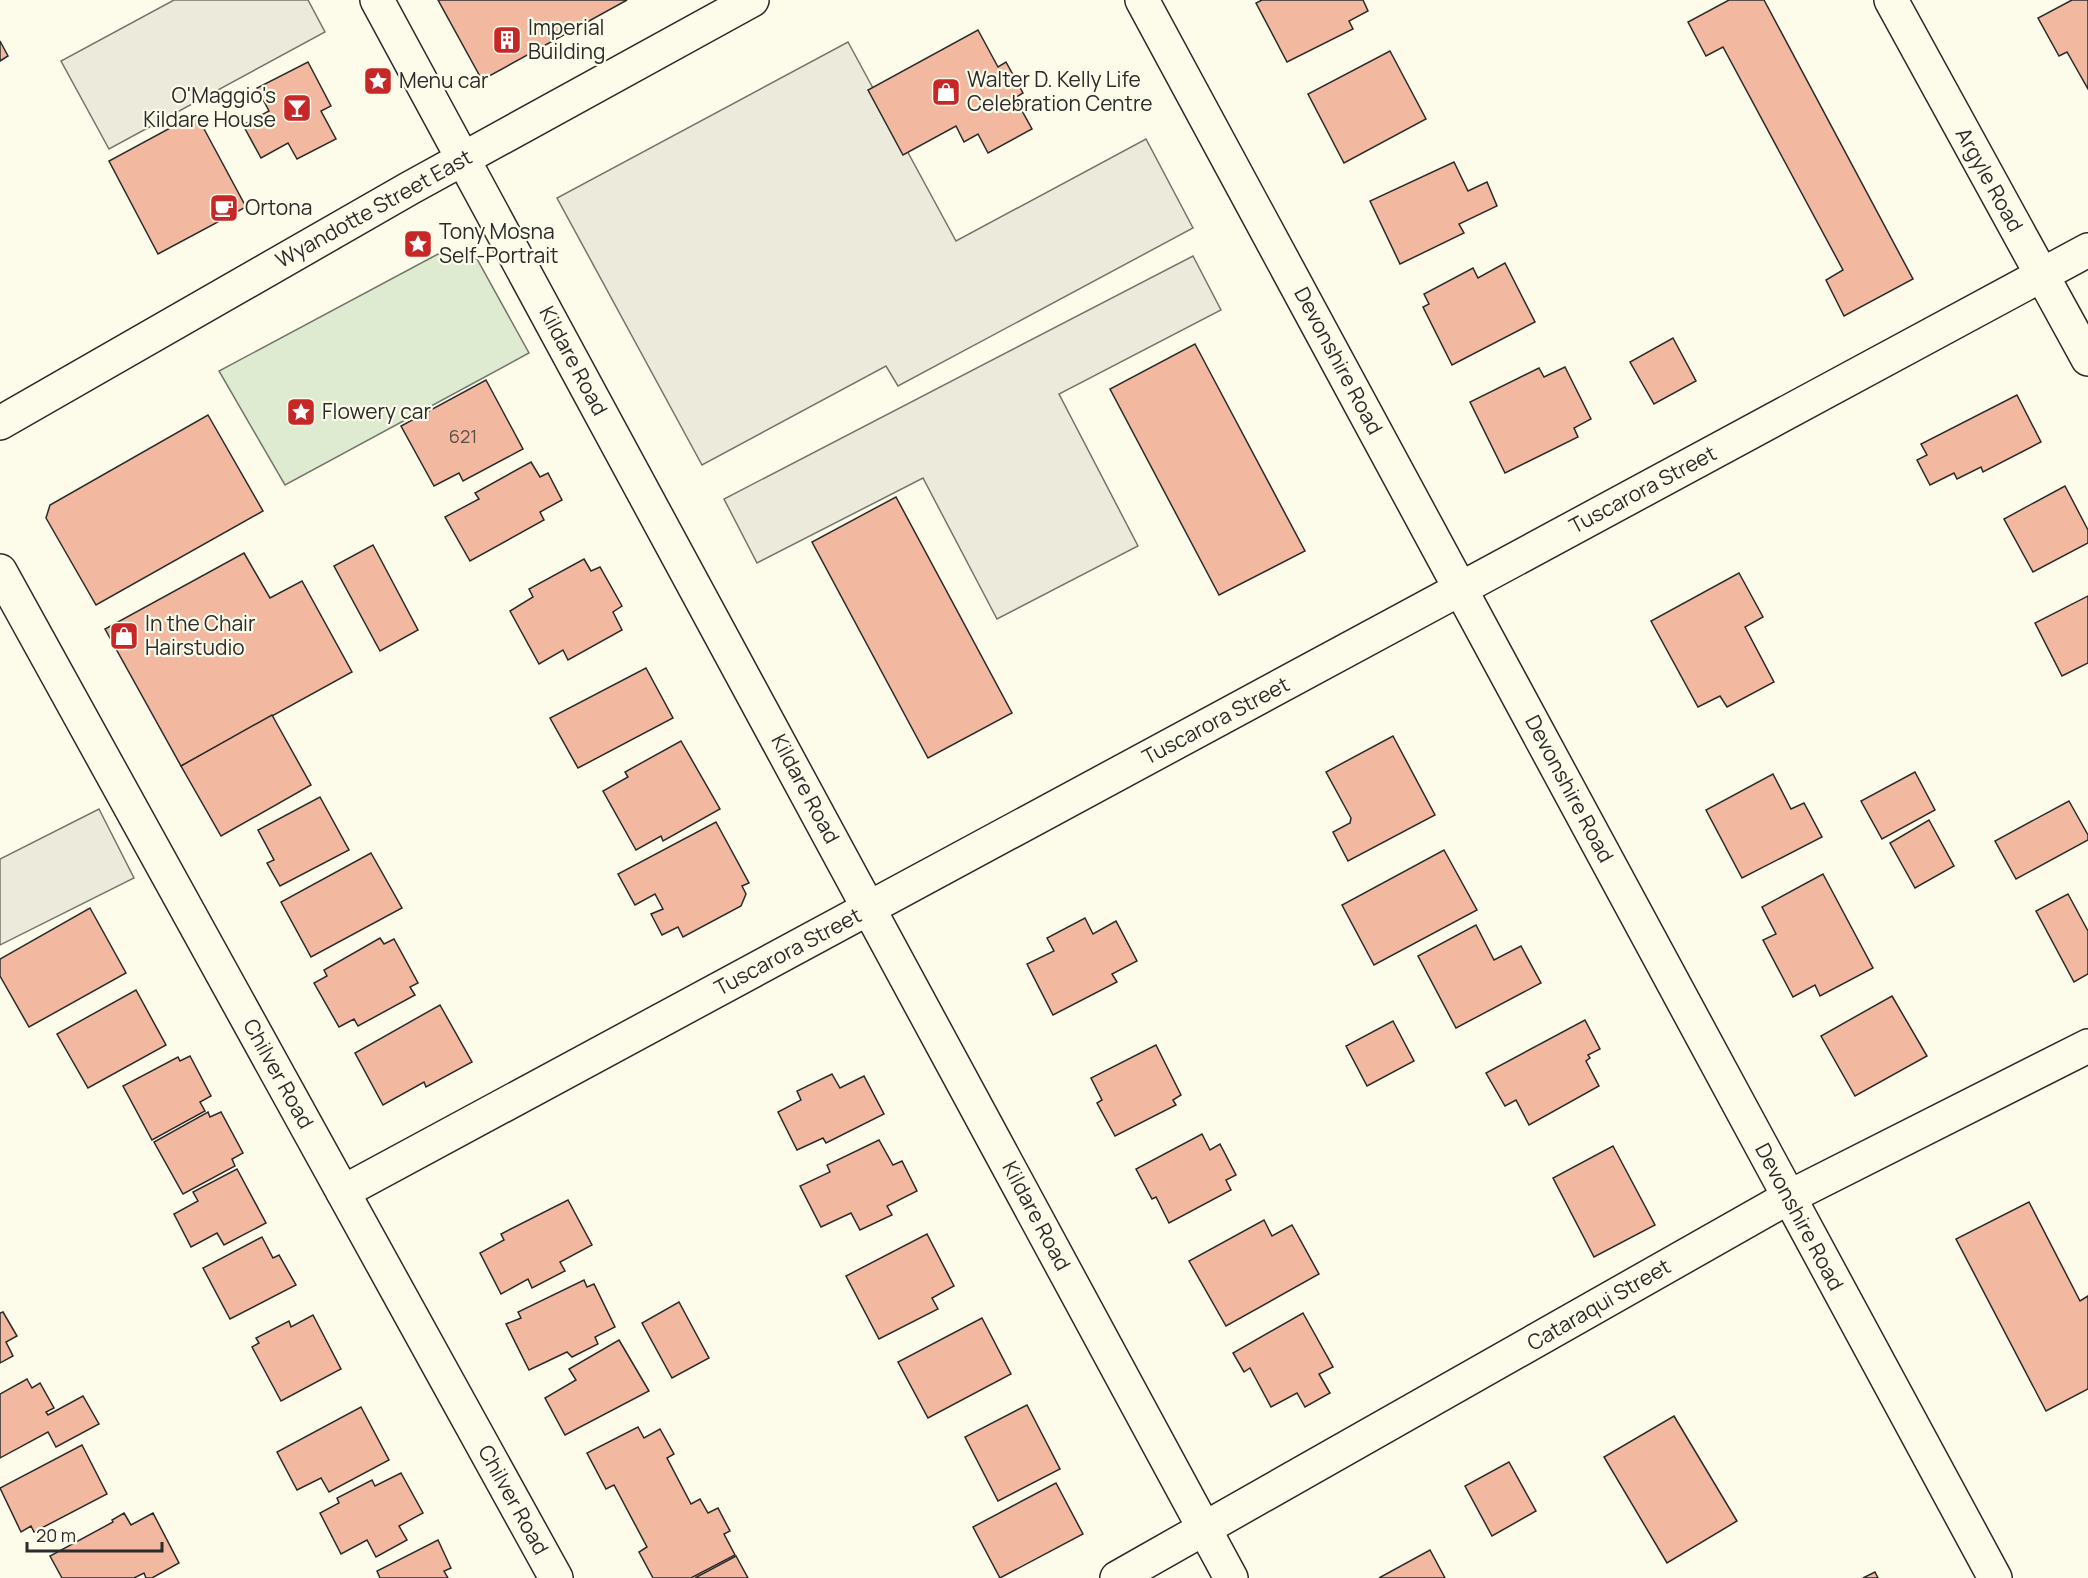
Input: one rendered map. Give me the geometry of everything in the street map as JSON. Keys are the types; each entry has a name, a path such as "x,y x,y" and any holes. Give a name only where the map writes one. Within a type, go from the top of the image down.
{"street":[{"name":"Kildare Road","path":"377,0 1231,1578"},
{"name":"Wyandotte Street East","path":"0,423 462,159 752,0"},
{"name":"Devonshire Road","path":"1142,0 1995,1578"},
{"name":"Argyle Road","path":"1891,0 2088,359"},
{"name":"Tuscarora Street","path":"343,1192 2088,250"},
{"name":"Chilver Road","path":"0,571 556,1578"},
{"name":"Cataraqui Street","path":"1117,1578 1789,1197 2088,1046"}],"green space":[{"path":"438,254 477,259 529,353 285,485 219,371"}],"shaded area":[{"path":"174,0 308,0 325,32 109,149 61,61"},
{"path":"848,42 956,241 1146,139 1193,228 898,386 886,366 702,465 557,198"},
{"path":"1193,256 1221,310 1059,394 1138,546 997,619 923,478 757,563 724,499"},
{"path":"99,809 134,878 0,945 0,859"}],"building":[{"name":"Imperial Building","path":"438,0 627,0 482,80"},
{"path":"1262,0 1363,0 1368,11 1349,21 1353,29 1287,62 1256,3"},
{"path":"1729,0 1764,0 1913,279 1844,316 1826,280 1843,270 1723,47 1706,56 1688,22"},
{"path":"2072,0 2088,0 2088,89 2067,52 2059,56 2038,18"},
{"name":"Walter D. Kelly Life Celebration Centre","path":"978,30 998,67 1006,62 1023,93 1015,98 1032,129 988,153 978,134 964,142 956,126 903,155 868,90"},
{"path":"0,41 8,56 0,61"},
{"path":"1390,51 1426,119 1344,163 1308,94"},
{"name":"O'Maggio's Kildare House","path":"308,62 331,106 321,111 336,139 297,159 288,143 261,158 243,125 269,111 257,88"},
{"path":"196,114 246,207 158,254 109,161"},
{"path":"1454,162 1468,191 1487,182 1497,206 1459,224 1464,233 1400,264 1370,201"},
{"path":"1505,263 1535,322 1452,365 1423,307 1429,304 1424,294 1473,268 1478,278"},
{"path":"1673,338 1696,381 1654,404 1630,362"},
{"path":"1195,344 1305,551 1219,595 1110,389"},
{"path":"1565,367 1591,419 1574,428 1578,437 1505,473 1470,402 1539,368 1544,377"},
{"path":"486,380 523,449 463,481 459,473 434,486 401,426"},
{"path":"2017,395 2041,442 1983,472 1981,467 1957,479 1954,473 1930,485 1917,460 1927,455 1921,444"},
{"path":"208,415 263,511 96,605 46,518 50,505"},
{"path":"531,462 540,477 548,473 562,500 540,512 544,520 470,561 445,517 479,499 475,493"},
{"path":"2065,486 2088,530 2088,543 2033,572 2004,519"},
{"path":"896,497 1012,713 928,758 812,542"},
{"path":"373,545 418,630 380,651 334,566"},
{"path":"244,553 270,598 302,581 352,672 181,766 105,629"},
{"path":"584,559 591,571 600,567 622,606 613,612 622,630 568,660 563,650 539,664 510,611 533,597 529,589"},
{"path":"1739,573 1763,617 1745,627 1774,682 1727,707 1720,696 1698,707 1651,621"},
{"path":"2088,596 2088,663 2062,676 2035,623"},
{"path":"646,668 673,718 578,768 550,718"},
{"path":"272,715 311,785 221,836 181,766"},
{"path":"1393,736 1435,815 1348,861 1333,832 1350,823 1351,818 1326,772"},
{"path":"681,741 720,809 663,841 661,836 636,850 603,791 628,777 625,772"},
{"path":"1915,772 1935,810 1882,839 1861,801"},
{"path":"1773,774 1791,809 1804,803 1822,837 1742,878 1706,810"},
{"path":"320,797 349,850 280,886 267,863 274,860 258,830"},
{"path":"2069,801 2088,835 2088,840 2016,879 1995,841"},
{"path":"1929,820 1954,866 1915,888 1890,843"},
{"path":"716,822 749,883 742,886 746,894 741,906 683,937 678,927 662,935 651,914 663,909 655,894 635,905 618,874"},
{"path":"1444,850 1477,910 1374,965 1342,905"},
{"path":"371,853 402,908 311,957 281,902"},
{"path":"1823,874 1873,968 1820,996 1815,985 1793,997 1763,940 1776,934 1762,907"},
{"path":"2068,894 2088,931 2088,974 2074,982 2036,911"},
{"path":"90,908 126,973 29,1027 0,976 0,959"},
{"path":"1085,918 1093,934 1116,921 1137,961 1112,974 1117,982 1053,1015 1027,964 1054,951 1047,938"},
{"path":"1476,925 1494,960 1521,946 1541,983 1456,1028 1418,956"},
{"path":"380,938 384,944 394,939 418,983 410,987 415,995 358,1026 354,1019 339,1027 314,983 327,976 324,970"},
{"path":"136,990 166,1045 88,1088 57,1034"},
{"path":"1892,996 1927,1056 1855,1096 1821,1036"},
{"path":"440,1005 472,1062 426,1087 424,1082 383,1105 355,1053"},
{"path":"1585,1020 1600,1049 1588,1055 1590,1058 1586,1061 1599,1086 1529,1125 1516,1100 1505,1106 1486,1073"},
{"path":"1393,1021 1414,1061 1367,1086 1346,1046"},
{"path":"1156,1045 1181,1095 1173,1100 1176,1105 1115,1136 1097,1103 1102,1100 1091,1078"},
{"path":"190,1056 211,1096 200,1102 205,1111 152,1140 123,1086 178,1057 180,1061"},
{"path":"832,1074 840,1088 864,1076 884,1114 826,1143 823,1138 797,1150 778,1112 801,1100 797,1091"},
{"path":"208,1112 210,1117 221,1112 243,1153 232,1159 235,1166 183,1194 154,1142"},
{"path":"1202,1134 1210,1150 1220,1144 1236,1175 1226,1180 1231,1190 1169,1223 1156,1197 1152,1199 1136,1169"},
{"path":"879,1140 893,1165 902,1161 917,1191 887,1206 892,1215 860,1230 851,1213 821,1227 800,1186 830,1172 827,1165"},
{"path":"1613,1146 1655,1225 1594,1257 1553,1178"},
{"path":"237,1169 266,1223 224,1245 217,1233 191,1247 174,1214 198,1201 193,1192"},
{"path":"568,1200 592,1245 560,1262 565,1271 532,1288 528,1279 501,1294 480,1253 504,1240 501,1234"},
{"path":"2029,1202 2080,1301 2088,1296 2088,1389 2046,1411 1956,1239"},
{"path":"1264,1220 1272,1236 1292,1225 1319,1274 1226,1326 1189,1261"},
{"path":"927,1234 954,1286 932,1298 938,1309 879,1339 846,1276"},
{"path":"262,1237 273,1258 279,1255 296,1285 230,1319 203,1268"},
{"path":"584,1280 587,1287 594,1284 615,1327 595,1337 598,1344 572,1357 567,1352 529,1370 506,1324 521,1318 518,1312"},
{"path":"679,1302 709,1358 672,1378 642,1323"},
{"path":"3,1312 17,1336 6,1342 13,1356 0,1363 0,1313"},
{"path":"1303,1313 1333,1367 1319,1374 1330,1393 1305,1407 1297,1393 1271,1407 1250,1368 1244,1372 1233,1353"},
{"path":"313,1315 341,1369 281,1401 252,1347 259,1343 256,1338 289,1321 291,1327"},
{"path":"982,1318 1011,1374 928,1418 898,1362"},
{"path":"619,1340 649,1391 565,1435 545,1398 576,1380 569,1369"},
{"path":"27,1379 32,1388 40,1383 54,1408 46,1412 48,1415 83,1396 99,1424 56,1447 48,1432 0,1458 0,1394"},
{"path":"1027,1405 1060,1469 998,1501 965,1437"},
{"path":"361,1407 389,1460 329,1492 321,1478 297,1490 277,1452"},
{"path":"1674,1416 1737,1521 1667,1563 1604,1457"},
{"path":"638,1427 644,1438 660,1429 674,1454 667,1458 691,1504 700,1499 708,1513 718,1508 730,1531 724,1534 735,1555 691,1578 653,1578 639,1552 647,1547 614,1485 606,1489 587,1453"},
{"path":"82,1445 107,1494 34,1532 31,1526 21,1532 0,1488"},
{"path":"1509,1462 1536,1511 1492,1536 1465,1486"},
{"path":"401,1473 423,1513 399,1526 407,1540 376,1557 367,1540 341,1554 320,1513 339,1503 337,1498 372,1480 375,1486"},
{"path":"1056,1483 1083,1534 1000,1578 973,1527"},
{"path":"124,1513 131,1525 153,1513 179,1563 152,1578 146,1578 144,1573 134,1578 62,1578 50,1556 113,1522 112,1520"},
{"path":"438,1540 451,1568 444,1571 448,1578 380,1578 377,1571"},
{"path":"1430,1550 1445,1578 1379,1578"},
{"path":"736,1556 748,1578 695,1578"},
{"path":"1875,1572 1878,1578 1863,1578"}],"place":[{"name":"Imperial Building","path":"507,40"},
{"name":"Menu car","path":"378,81"},
{"name":"Walter D. Kelly Life Celebration Centre","path":"946,92"},
{"name":"O'Maggio's Kildare House","path":"297,108"},
{"name":"Ortona","path":"224,208"},
{"name":"Tony Mosna Self-Portrait","path":"418,244"},
{"name":"Flowery car","path":"301,412"},
{"name":"In the Chair Hairstudio","path":"124,636"}]}
